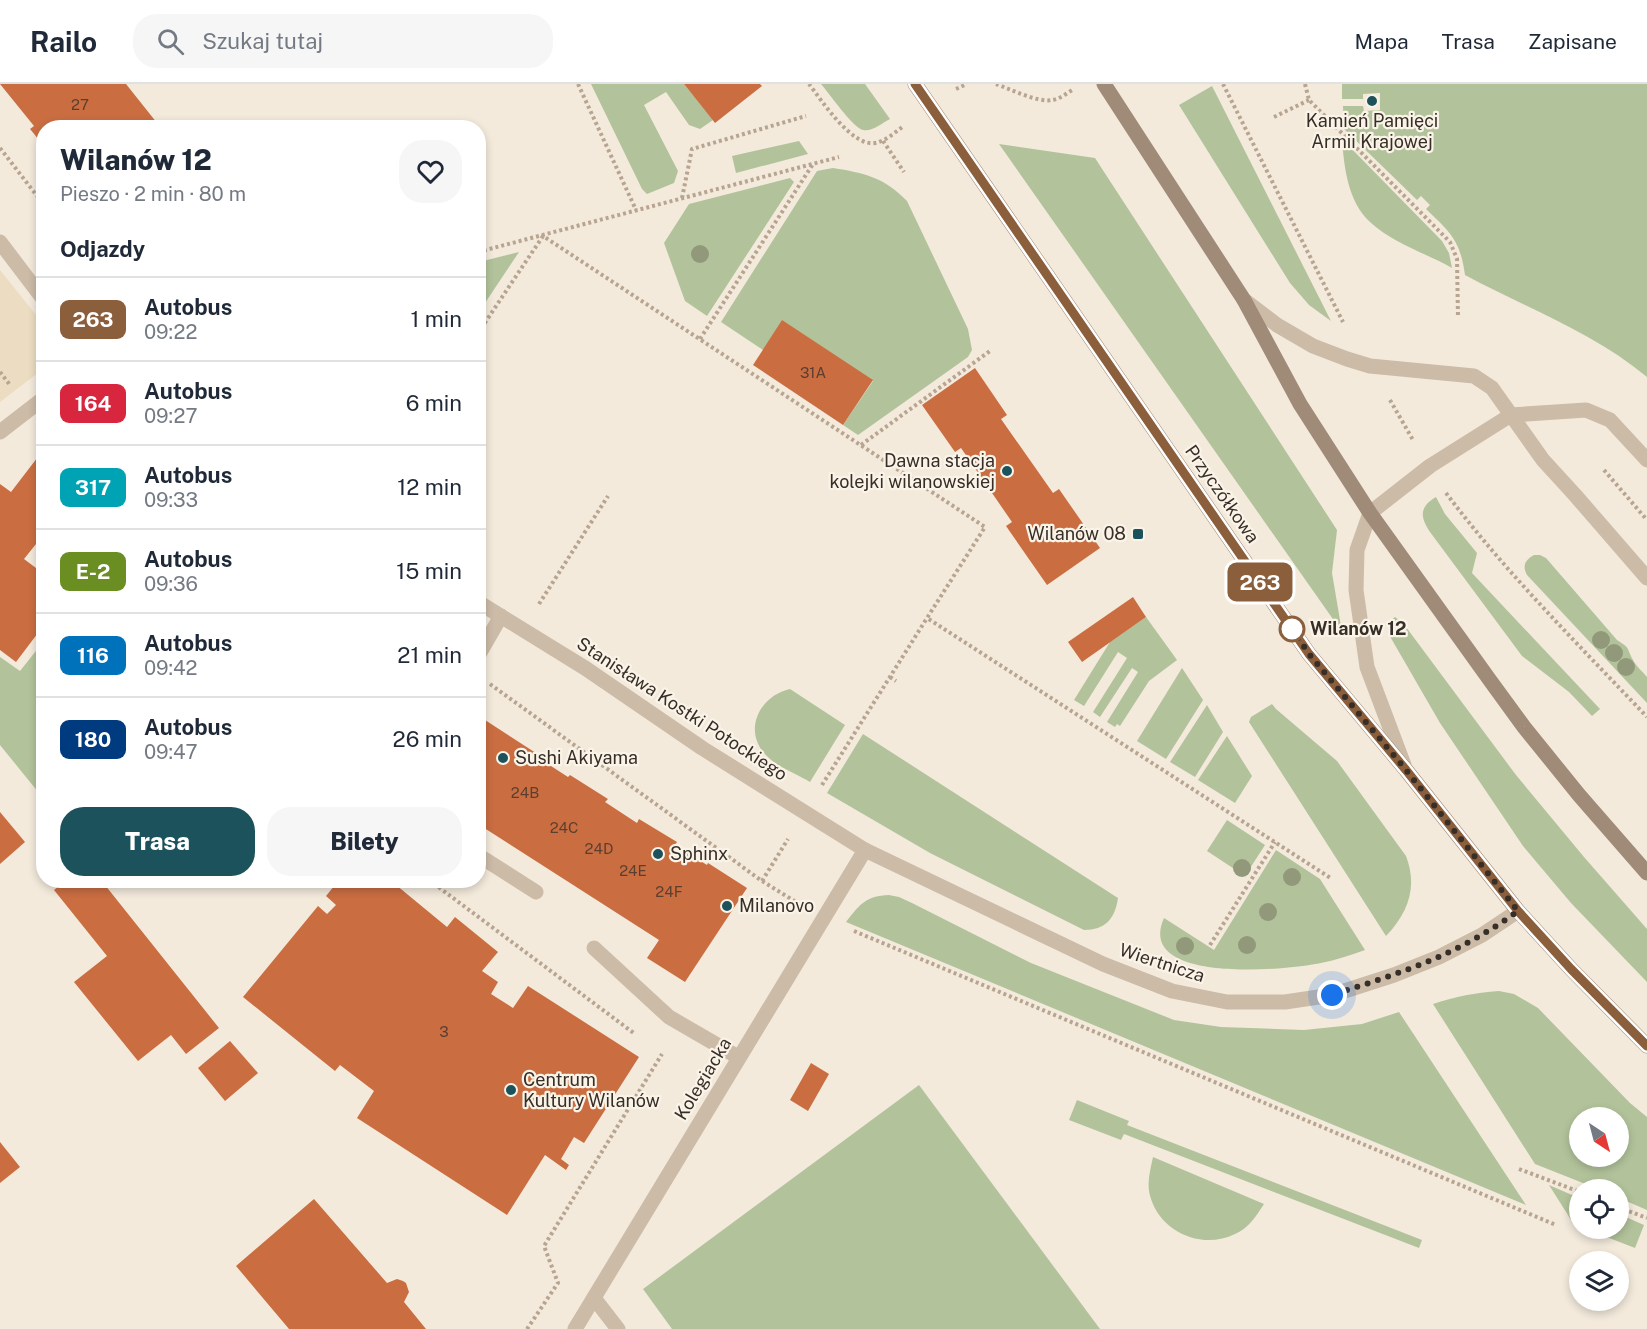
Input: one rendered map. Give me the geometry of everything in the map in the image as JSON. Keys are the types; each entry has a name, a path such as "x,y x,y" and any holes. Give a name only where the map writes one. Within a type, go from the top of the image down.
{"main road":[{"name":"Przyczółkowa","path":"915,84 1309,654 1406,770 1518,911"},
{"path":"1104,84 1244,300 1300,404 1370,513 1524,727 1644,870"},
{"path":"1518,911 1647,1046"}],"street":[{"path":"0,242 36,289"},
{"path":"1244,300 1277,325 1313,346 1354,361 1370,366 1474,376 1492,388 1543,460 1647,578"},
{"path":"0,432 36,404"},
{"path":"1406,770 1367,667 1356,590 1357,550 1370,513 1430,466 1511,416 1586,410 1610,420 1647,460"},
{"name":"Stanisława Kostki Potockiego","path":"486,607 585,668 702,748 865,850"},
{"path":"486,642 501,616"},
{"name":"Wiertnicza","path":"865,850 1103,964 1172,991 1227,1002 1285,1002 1332,995 1395,975 1439,957 1482,935 1518,911"},
{"name":"Kolegiacka","path":"575,1329 865,850"},
{"path":"486,860 536,892"},
{"path":"594,948 669,1017 738,1057"},
{"path":"594,1298 618,1329"}],"path":[{"path":"578,84 636,210"},
{"path":"809,84 850,133 861,141 872,144 883,141 901,128"},
{"path":"958,88 966,84"},
{"path":"996,84 1038,99 1050,101 1059,98"},
{"path":"1223,84 1348,331"},
{"path":"1305,84 1309,100 1450,242 1457,259 1458,318"},
{"path":"1274,117 1309,100"},
{"path":"682,198 692,149 806,116"},
{"path":"883,141 904,172"},
{"path":"0,148 36,195"},
{"path":"486,250 839,157"},
{"path":"700,339 813,164"},
{"path":"543,236 985,527 762,881"},
{"path":"486,321 543,236"},
{"path":"861,445 990,351"},
{"path":"1386,392 1415,443"},
{"path":"1604,470 1647,520"},
{"path":"1442,488 1475,532 1507,568 1647,717"},
{"path":"536,607 608,496"},
{"path":"927,618 1332,879"},
{"path":"890,677 896,681"},
{"path":"488,682 762,881 822,918 1556,1226"},
{"path":"1210,945 1275,842"},
{"path":"527,1329 558,1283 544,1246 662,1054"},
{"path":"1520,1169 1569,1188"},
{"path":"1629,1211 1647,1218"}],"green space":[{"path":"591,84 684,84 713,120 700,129 689,125 666,92 644,105 678,171 674,183 647,194 642,189"},
{"path":"821,84 865,84 890,119 870,130 859,128 847,117"},
{"path":"1342,84 1647,84 1647,377 1582,334 1465,275 1457,245 1448,231 1426,209 1430,205 1421,196 1417,200 1344,129 1343,106 1363,106 1364,111 1380,110 1380,93 1363,94 1363,99 1342,99"},
{"path":"1212,86 1331,321 1309,305 1290,283 1179,105"},
{"path":"1342,139 1442,241 1449,253 1452,268 1388,236 1363,214 1349,184"},
{"path":"799,141 808,154 736,173 732,156"},
{"path":"999,144 1095,158 1337,530 1332,573 1342,632"},
{"path":"833,168 882,181 907,201 968,329 972,350 968,357 858,435 843,425 873,381 763,350 721,322 817,171"},
{"path":"790,178 794,182 707,316 685,301 664,243 689,204"},
{"path":"519,252 486,302 486,260"},
{"path":"1436,497 1445,514 1477,553 1472,573 1600,709 1592,716 1569,692 1522,656 1430,532 1424,522 1423,513 1426,505"},
{"path":"1534,555 1546,558 1617,640 1628,648 1634,662 1647,677 1647,703 1527,575 1525,563"},
{"path":"1146,617 1177,660 1149,681 1120,726 1117,724 1115,727 1107,722 1138,672 1132,668 1100,717 1093,712 1127,658 1118,652 1084,706 1074,700 1110,642"},
{"path":"1395,617 1403,623 1516,775 1647,929 1647,982 1571,903 1523,846 1440,723 1388,633 1388,622"},
{"path":"36,651 36,789 0,745 0,657 20,671"},
{"path":"1182,668 1203,700 1166,759 1137,741"},
{"path":"790,689 845,725 810,782 769,758 756,738 757,717 762,708 769,699"},
{"path":"1272,704 1337,761 1406,856 1411,878 1409,899 1400,918 1386,936 1249,722 1251,717"},
{"path":"1207,705 1223,732 1195,777 1170,762"},
{"path":"863,734 1118,898 1108,922 1098,928 1084,930 930,853 827,793"},
{"path":"1227,736 1252,776 1235,803 1198,780"},
{"path":"1227,820 1265,845 1245,876 1207,851"},
{"path":"1276,850 1320,879 1365,950 1304,966 1249,970 1192,964 1171,954 1161,939 1164,918 1214,950"},
{"path":"889,895 912,903 1031,963 1174,1020 1221,1027 1304,1030 1362,1024 1399,1012 1526,1205 846,922 864,902 875,897"},
{"path":"1499,991 1514,994 1538,1008 1630,1103 1647,1117 1647,1210 1629,1202 1629,1179 1573,1179 1535,1164 1433,1004 1473,994"},
{"path":"919,1085 1100,1329 672,1329 643,1289"},
{"path":"1077,1100 1129,1121 1127,1125 1422,1240 1419,1248 1124,1134 1121,1140 1069,1120"},
{"path":"1153,1157 1264,1204 1248,1225 1235,1234 1210,1240 1185,1235 1164,1221 1156,1211 1151,1199 1149,1183"},
{"path":"1549,1185 1569,1194 1569,1217"},
{"path":"1629,1218 1644,1225 1635,1248 1612,1239 1629,1239"}],"shaded area":[{"path":"0,270 36,315 36,374 0,402"}],"building":[{"path":"0,84 126,84 155,120 36,120 36,136 30,129 34,126"},
{"path":"684,84 760,84 762,86 715,123"},
{"path":"782,320 873,380 843,425 753,365"},
{"name":"Dawna stacja kolejki wilanowskiej","path":"975,368 1007,415 1001,419 1053,493 1059,489 1100,548 1047,585 1006,526 1012,522 961,448 955,452 922,405"},
{"path":"36,459 36,544 24,559 36,568 36,636 16,662 0,650 0,484 11,492"},
{"path":"1133,597 1146,617 1082,662 1068,642"},
{"path":"486,721 568,777 570,775 608,799 605,802 637,823 639,819 677,842 675,845 747,888 685,982 647,958 659,940 486,829"},
{"path":"0,812 25,842 0,864"},
{"path":"56,888 107,888 219,1028 186,1054 171,1035 138,1061 74,982 107,956 54,890"},
{"path":"332,888 400,888 447,927 455,917 498,952 482,971 498,982 491,994 513,1008 528,986 639,1057 584,1143 574,1137 561,1159 569,1165 566,1170 545,1155 507,1215 357,1118 374,1091 340,1065 335,1071 243,997 318,906 327,914 336,905 326,896"},
{"path":"230,1041 258,1073 225,1101 198,1068"},
{"path":"811,1063 829,1074 808,1111 790,1100"},
{"path":"0,1142 20,1167 0,1183"},
{"path":"314,1199 387,1283 397,1279 406,1283 409,1292 404,1302 426,1329 289,1329 236,1266"}],"bus line":[{"name":"263","path":"915,84 1309,654 1406,770 1518,911 1647,1046"}],"place":[{"name":"Kamień Pamięci Armii Krajowej","path":"1372,101"},
{"name":"Dawna stacja kolejki wilanowskiej","path":"1007,471"},
{"name":"Wilanów 08","path":"1138,534"},
{"name":"Wilanów 12","path":"1292,629"},
{"name":"Sushi Akiyama","path":"503,758"},
{"name":"Sphinx","path":"658,854"},
{"name":"Milanovo","path":"727,906"},
{"name":"Centrum Kultury Wilanów","path":"511,1090"}],"route":[{"path":"1292,629 1309,654 1406,770 1518,911 1482,935 1439,957 1395,975 1332,995"}]}
